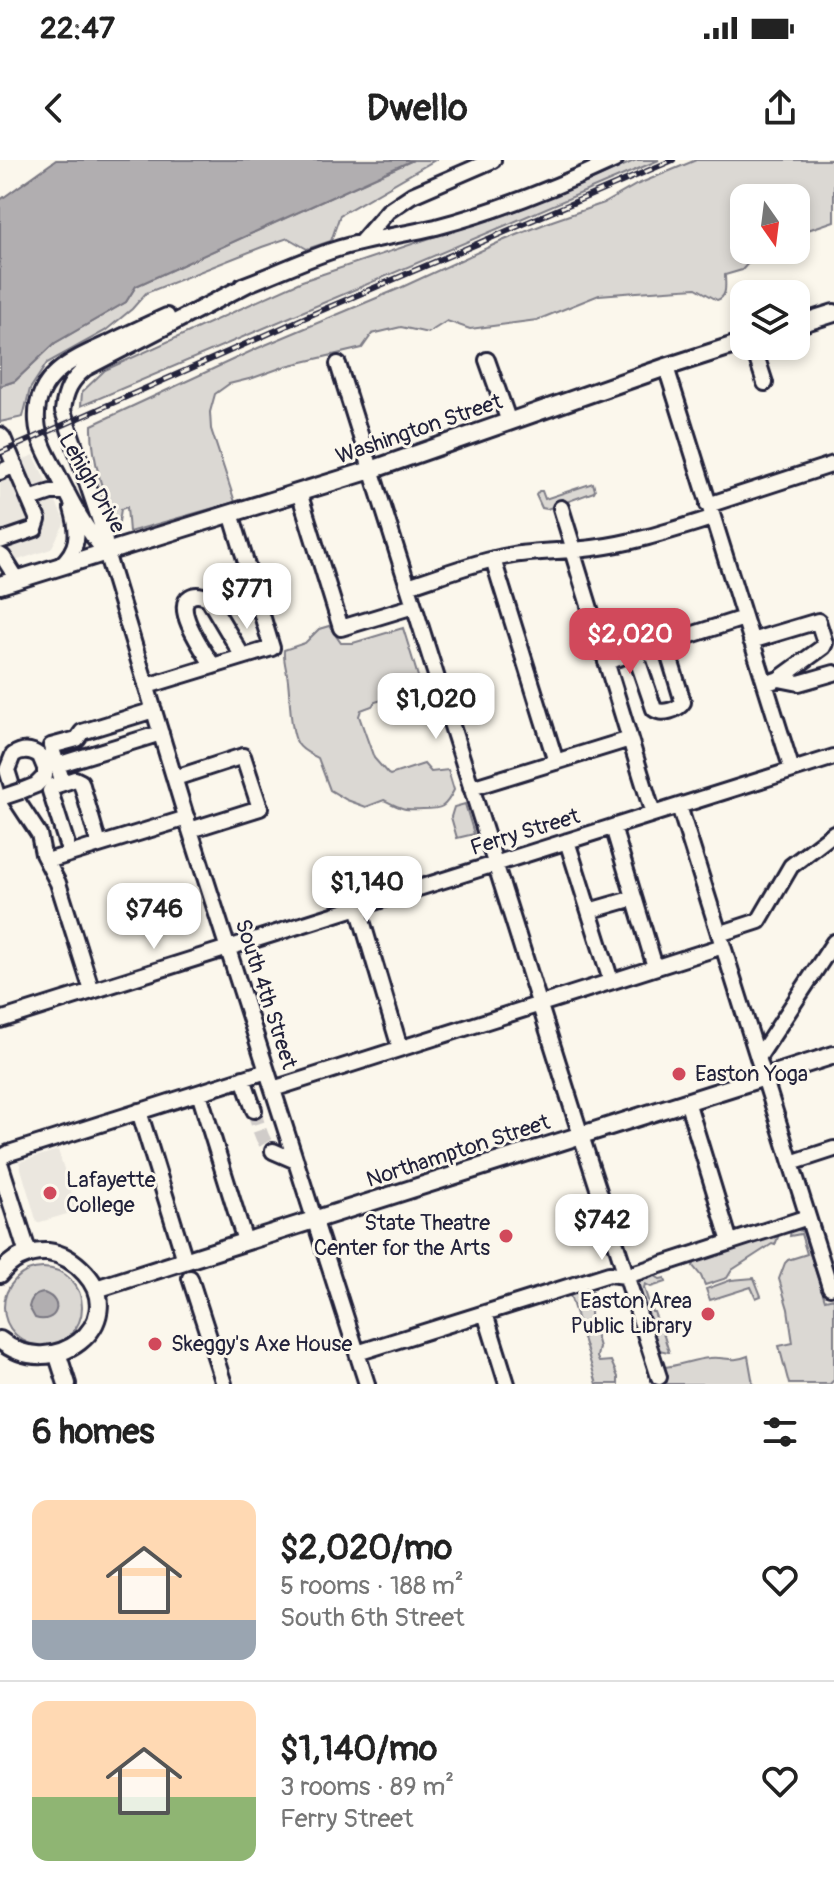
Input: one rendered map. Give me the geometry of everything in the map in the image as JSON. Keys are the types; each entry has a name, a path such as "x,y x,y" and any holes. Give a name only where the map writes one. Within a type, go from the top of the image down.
{"main road":[{"path":"810,321 834,313"},
{"name":"Washington Street","path":"0,585 371,470 730,346"},
{"name":"Northampton Street","path":"96,1289 834,1055"},
{"path":"0,1166 28,1254"},
{"path":"0,1274 14,1259 41,1252 54,1253 69,1258 89,1277 99,1303 92,1332 83,1345 59,1359 25,1359 0,1340"},
{"path":"59,1359 67,1384"}],"street":[{"path":"361,242 388,211 412,195 493,160"},
{"name":"Lehigh Drive","path":"106,552 67,492 41,439 37,414 43,392 57,372 81,355 188,306 332,250 435,227 503,206 615,160"},
{"name":"Lehigh Drive","path":"106,552 104,533 64,412 70,385 91,365 250,283"},
{"path":"487,360 509,422"},
{"path":"758,360 765,383"},
{"path":"338,364 659,1377"},
{"path":"666,367 751,641 772,682 792,770"},
{"path":"0,435 33,497 37,513 37,526 31,531 0,541"},
{"path":"408,586 493,559 536,551 600,547 645,538 834,464"},
{"path":"0,472 15,465"},
{"path":"33,497 49,479 53,466"},
{"path":"33,497 67,492 74,515 76,544 73,553 60,566"},
{"path":"299,492 341,628 414,606"},
{"path":"561,508 653,814"},
{"path":"147,686 272,648 231,513"},
{"name":"South 4th Street","path":"106,552 367,1384"},
{"path":"0,555 17,579"},
{"path":"493,559 556,762"},
{"path":"213,666 186,618 184,605 189,597 200,595 208,598 243,657"},
{"path":"606,662 744,618"},
{"path":"751,641 818,621 825,643 823,647 772,682"},
{"path":"635,653 654,709 659,712 670,710 681,705 683,699 665,643"},
{"path":"772,682 799,683 834,673"},
{"path":"63,783 51,746 77,739 82,732 154,710"},
{"path":"57,765 161,733"},
{"path":"471,788 630,739"},
{"path":"44,855 70,854 260,808 243,756 175,778"},
{"name":"Ferry Street","path":"0,1020 834,757"},
{"path":"70,854 50,791 54,786 75,779 81,782 99,845"},
{"path":"14,795 39,834 44,855 70,918 92,991"},
{"path":"679,806 830,1287"},
{"path":"613,827 655,967"},
{"path":"273,1089 655,967 721,940 759,921 791,866 834,833"},
{"path":"567,841 611,981"},
{"path":"589,911 634,898"},
{"path":"358,907 400,1048"},
{"path":"758,1058 832,950"},
{"path":"0,1158 267,1071"},
{"path":"243,1078 254,1110"},
{"path":"199,1093 245,1241"},
{"path":"687,1101 730,1242"},
{"path":"139,1111 185,1260"},
{"path":"791,1163 834,1149"},
{"path":"273,1151 296,1161"},
{"path":"357,1353 609,1274 626,1276 808,1217"},
{"path":"190,1278 224,1384"},
{"path":"485,1313 507,1384"}],"shaded area":[{"path":"56,160 413,160 136,286 126,302 55,343 15,381 0,386 0,200"},
{"path":"413,160 435,160 340,215 331,241 307,249 288,238 146,293 105,331 47,363 30,389 23,417 0,422 0,386 15,381 55,343 126,302 136,286"},
{"path":"636,160 659,160 81,406 82,392 105,370 302,281 505,215"},
{"path":"696,160 834,160 834,221 810,229 810,184 730,184 730,264 747,264 742,270 725,275 724,293 717,300 696,288 599,295 537,320 470,329 447,321 428,333 401,327 372,334 362,348 286,366 229,384 215,394 210,412 211,429 235,502 129,532 127,507 121,509 118,528 99,478 92,425 502,241 604,203 636,185"},
{"path":"34,455 65,522 51,549 0,566 0,469"},
{"path":"593,483 594,492 547,509 542,508 536,495 542,491 545,499"},
{"path":"329,626 341,643 353,643 403,628 420,683 418,689 375,702 361,710 359,716 374,758 388,774 424,764 431,772 448,770 454,790 442,806 407,809 384,800 366,807 347,800 330,790 318,758 298,744 292,723 284,650 305,643 319,629"},
{"path":"465,804 474,834 457,838 451,817 454,807"},
{"name":"Lafayette College","path":"58,1150 77,1211 37,1223 19,1162"},
{"path":"791,1230 803,1232 825,1300 834,1298 834,1380 830,1384 789,1384 779,1346 793,1343 779,1279 788,1260 807,1254 801,1234 790,1236"},
{"path":"778,1237 775,1245 732,1270 727,1278 705,1285 693,1266 695,1262"},
{"path":"43,1268 58,1271 75,1285 82,1307 79,1322 65,1339 43,1346 28,1343 11,1329 4,1307 7,1292 21,1275"},
{"path":"655,1276 665,1278 666,1282 651,1287 645,1284 644,1288 669,1352 659,1350 638,1285"},
{"path":"754,1278 761,1296 756,1298 751,1287 710,1300 706,1289 731,1280"},
{"path":"592,1288 590,1315 599,1347 597,1357 599,1362 611,1361 618,1384 597,1384 570,1295"},
{"path":"44,1293 55,1301 56,1311 48,1318 35,1318 30,1304 36,1295"},
{"path":"748,1356 753,1384 667,1384 664,1367 703,1359"}],"tunnel":[{"path":"254,1110 263,1138 273,1151"}],"railway":[{"path":"0,453 313,314 673,160"}],"place":[{"name":"Easton Yoga","path":"679,1074"},
{"name":"Lafayette College","path":"50,1193"},
{"name":"State Theatre Center for the Arts","path":"506,1236"},
{"name":"Easton Area Public Library","path":"708,1314"},
{"name":"Skeggy's Axe House","path":"155,1344"}]}
